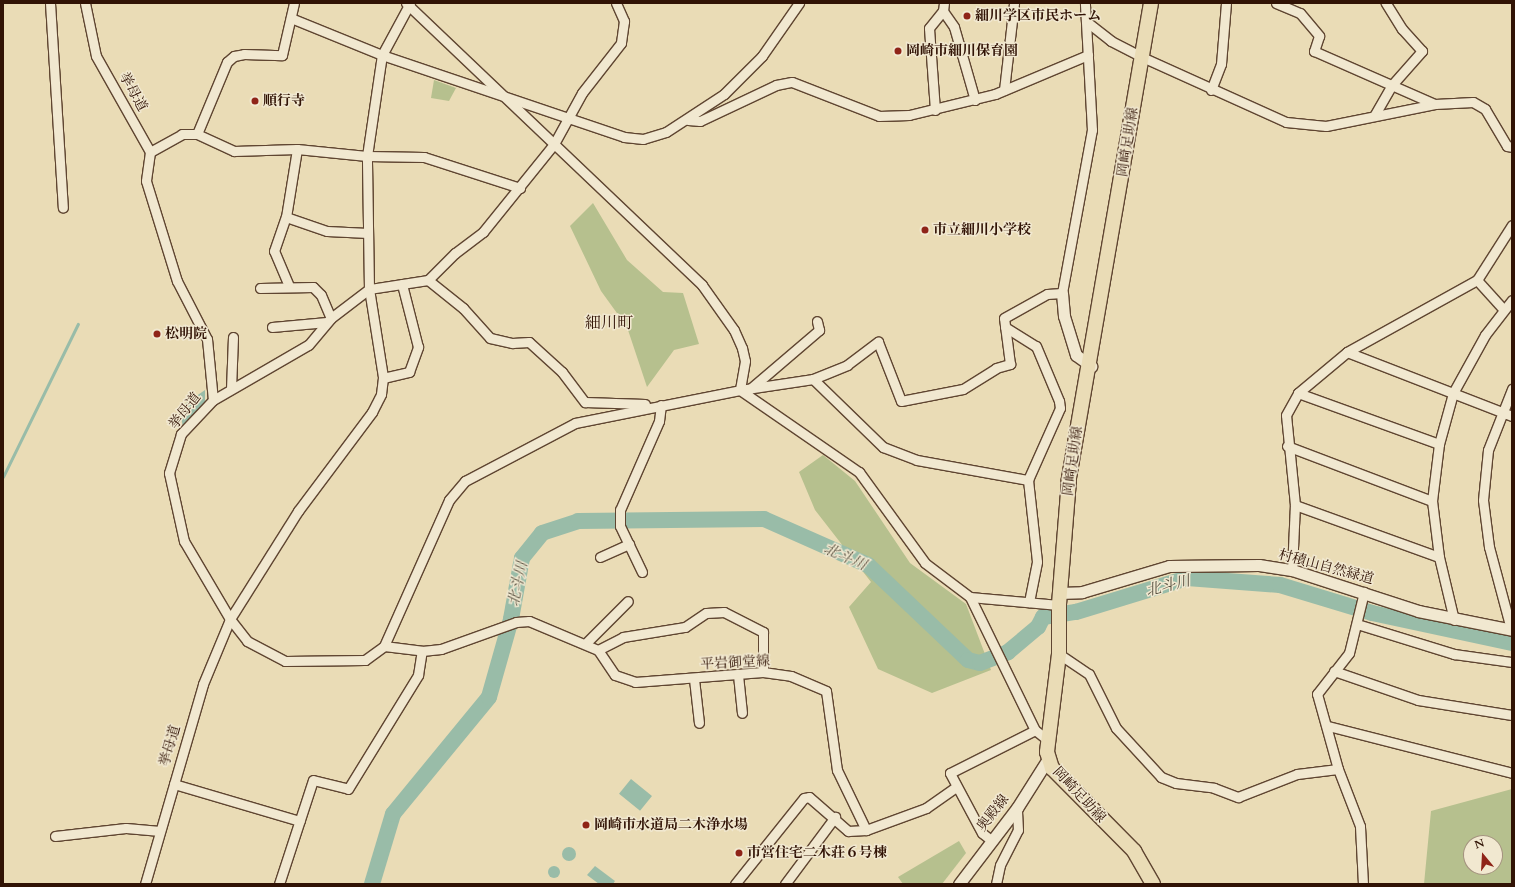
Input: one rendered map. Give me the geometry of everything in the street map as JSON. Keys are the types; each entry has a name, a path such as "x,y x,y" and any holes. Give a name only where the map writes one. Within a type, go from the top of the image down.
{"main road":[{"name":"岡崎足助線","path":"1151,3 1091,366 1069,480 1059,607 1059,654 1048,759 1134,851 1153,884"}],"street":[{"path":"50,3 63,208"},
{"name":"挙母道","path":"85,3 96,56 150,152 146,181 177,281 207,340 213,400 181,434 169,473 184,541 230,619 203,684 145,884"},
{"path":"197,134 227,62 234,56 244,54 282,55 294,3"},
{"path":"740,390 745,361 742,348 734,330 710,295 554,144 500,95 408,3 382,55 367,156 369,289 383,378 372,412 298,510 230,619 247,641 285,661 365,660 384,646 449,500 465,481 557,429 662,405 740,390 813,380 846,366 878,342 901,401 963,389 996,368 1010,364 1004,318 1012,311 1047,294 1062,293"},
{"path":"213,400 308,345 329,320 369,289 428,280 455,253 483,232 554,144 567,118 621,43 624,21 616,3"},
{"path":"291,18 382,55 567,118 638,139 652,137 688,120 724,94 762,56 799,3"},
{"path":"1004,90 1014,3"},
{"path":"1211,90 1221,64 1226,3"},
{"path":"1276,3 1300,14 1319,36 1314,51 1435,104"},
{"path":"1374,116 1391,86 1422,51 1402,29 1386,3"},
{"path":"1083,4 1087,22 1092,130 1062,293 1064,316 1076,355 1091,366"},
{"path":"935,110 929,28 944,7 954,27 975,100"},
{"path":"1087,22 1110,41 1142,58 1211,90 1286,122 1326,126 1435,104 1473,102 1485,109 1507,146 1512,147"},
{"path":"688,120 700,121 776,85 792,82 879,116 894,117 935,110 975,100 1004,90 1088,55"},
{"path":"150,152 182,134 197,134 234,151 297,149 367,156 424,157 520,188"},
{"path":"289,286 274,251 286,217 297,149"},
{"path":"286,217 327,231 368,233"},
{"path":"1292,570 1295,505 1287,446 1286,415 1298,393 1347,352 1477,280 1512,225"},
{"path":"428,280 463,308 490,338 512,343 529,342 562,372 585,402 662,405"},
{"path":"1477,280 1503,309"},
{"path":"383,378 408,372 418,347 402,284"},
{"path":"260,288 289,286 318,289 329,320"},
{"path":"1454,620 1439,557 1432,501 1439,444 1453,393 1503,309 1512,300"},
{"path":"272,327 329,320"},
{"path":"750,389 819,330 817,321"},
{"path":"1005,327 1036,346 1059,401 1060,408 1028,480 1037,562 1029,602"},
{"path":"231,389 233,337"},
{"path":"1347,352 1512,416"},
{"path":"813,380 883,447 917,460 1028,480"},
{"path":"1511,630 1489,547 1483,500 1488,450 1501,412 1512,389"},
{"path":"740,390 859,472 924,563 970,597 1035,730 1049,741"},
{"path":"1298,393 1439,444"},
{"path":"642,572 620,526 620,510 659,421 662,405"},
{"path":"1287,446 1432,501"},
{"path":"1295,505 1439,557"},
{"path":"600,557 629,544"},
{"name":"村積山自然緑道","path":"1059,607 1082,592 1169,566 1218,563 1292,570 1364,595 1454,620 1511,630"},
{"path":"1363,884 1360,826 1338,769 1328,726 1317,694 1349,653 1364,595"},
{"path":"970,597 1029,602 1059,607"},
{"path":"586,643 628,601"},
{"path":"598,650 623,637 685,627 706,613 724,612 763,632 763,672"},
{"path":"1358,620 1454,654 1512,662"},
{"name":"平岩御堂線","path":"422,651 453,647 516,622 529,621 586,643 598,650 616,675 635,682 694,679 763,672 791,676 826,691 836,770 866,830"},
{"path":"279,884 313,780 348,789 418,675 422,651 384,646"},
{"path":"1059,654 1089,674 1116,728 1156,772 1176,784 1214,788 1238,797 1297,774 1338,769"},
{"path":"1334,671 1418,700 1512,715"},
{"path":"738,675 742,713"},
{"path":"694,679 699,723"},
{"path":"1328,726 1512,772"},
{"path":"991,840 982,833 956,787 952,771 1035,730"},
{"name":"奥殿線","path":"959,884 991,840 1017,808 1048,759"},
{"path":"174,784 300,821"},
{"path":"735,884 804,798 809,797 836,817 848,831 866,830 926,808 956,787"},
{"path":"996,884 1000,865 1018,830 1017,808"},
{"path":"785,884 836,817"},
{"path":"55,836 126,828 160,831"}],"shaded area":[{"path":"434,80 456,88 449,101 431,98"},
{"path":"593,203 627,260 663,292 683,293 699,344 674,350 647,387 627,327 601,291 570,226"},
{"path":"205,390 205,402 183,427 179,408"},
{"path":"823,455 855,481 910,563 966,604 991,670 932,693 878,669 849,607 871,582 815,510 799,472"},
{"path":"631,779 652,796 640,811 619,794"},
{"path":"1512,789 1512,884 1424,884 1431,811"},
{"path":"959,841 966,853 942,884 903,884 898,877"},
{"path":"569,847 574,849 576,854 574,859 569,861 564,859 562,854 564,849"},
{"path":"556,866 559,867 559,877 552,878 549,877 548,870 549,867"},
{"path":"595,866 615,881 613,884 599,884 587,875"}],"waterway":[{"path":"3,477 78,324"},
{"name":"北斗川","path":"372,884 393,814 489,697 511,619 522,558 542,533 578,521 764,519 868,565 968,660 980,663 1008,652 1038,627 1043,617 1076,612 1187,578 1280,585 1372,613 1512,643"}],"place":[{"name":"細川学区市民ホーム","path":"967,16"},
{"name":"岡崎市細川保育園","path":"898,51"},
{"name":"順行寺","path":"255,101"},
{"name":"市立細川小学校","path":"925,230"},
{"name":"松明院","path":"157,334"},
{"name":"岡崎市水道局二木浄水場","path":"586,825"},
{"name":"市営住宅二木荘６号棟","path":"739,853"}],"district":[{"name":"細川町","path":"609,323"}]}
